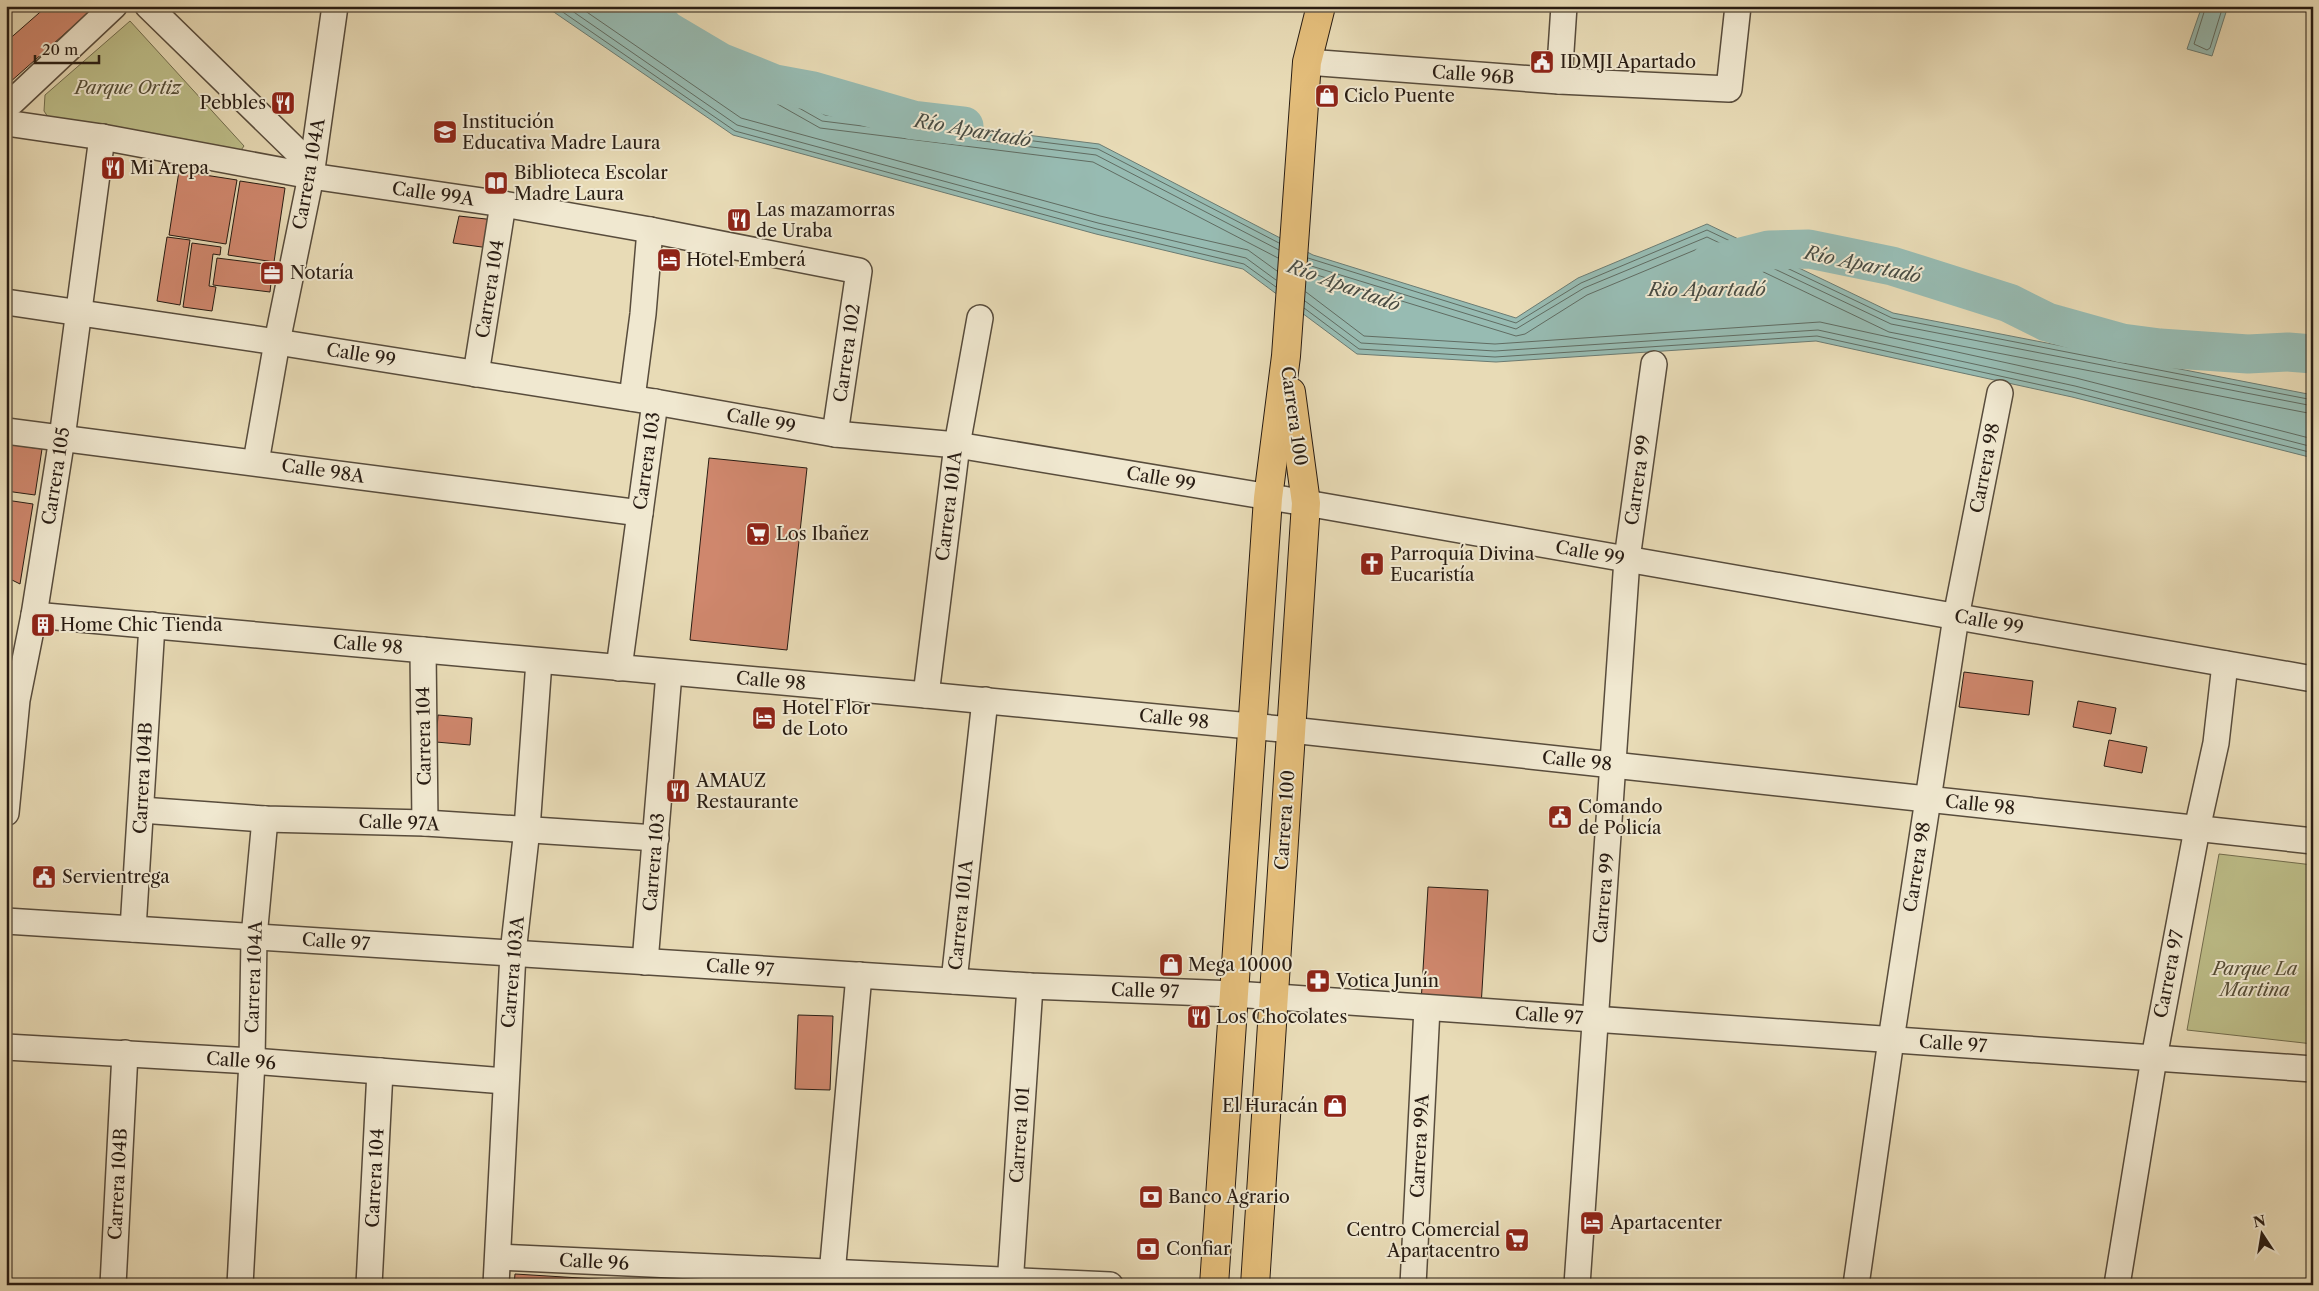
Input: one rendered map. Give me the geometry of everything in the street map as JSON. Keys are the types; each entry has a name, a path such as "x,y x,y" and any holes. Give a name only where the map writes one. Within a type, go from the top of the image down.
{"main road":[{"name":"Carrera 100","path":"1214,1285 1268,498 1286,356 1303,122 1307,62 1302,6"},
{"name":"Carrera 100","path":"1307,62 1321,6"},
{"name":"Carrera 100","path":"1254,1285 1306,503 1286,356"}],"street":[{"path":"8,107 114,6"},
{"path":"148,6 311,171"},
{"name":"Carrera 104A","path":"256,462 277,342 311,171 335,6"},
{"path":"1559,81 1564,6"},
{"name":"Calle 96B","path":"1307,62 1559,81 1729,89 1738,6"},
{"name":"Calle 99A","path":"8,107 35,126 503,204 650,230 859,271"},
{"name":"Carrera 105","path":"6,811 11,699 34,615 80,313 102,137"},
{"name":"Carrera 104","path":"476,374 503,204"},
{"name":"Carrera 103","path":"620,668 640,514 644,400 643,314 650,230"},
{"name":"Carrera 102","path":"835,434 859,271"},
{"name":"Calle 99","path":"6,302 277,342 644,400 835,434 957,445 1306,503 2313,679"},
{"name":"Carrera 101A","path":"926,695 957,445 980,318"},
{"name":"Carrera 99","path":"1577,1285 1594,1019 1628,559 1654,364"},
{"name":"Carrera 98","path":"1856,1285 1890,1040 1956,617 2000,392"},
{"name":"Calle 98A","path":"6,431 256,462 640,514"},
{"name":"Calle 98","path":"34,615 985,700 1252,726 2313,841"},
{"name":"Carrera 104B","path":"133,930 152,626"},
{"name":"Carrera 104","path":"423,650 425,823"},
{"name":"Carrera 103A","path":"496,1285 513,954 527,829 539,661"},
{"name":"Carrera 97","path":"2117,1285 2154,1058 2197,829 2216,743 2224,664"},
{"name":"Carrera 103","path":"645,962 669,672"},
{"name":"Carrera 101A","path":"954,981 985,700"},
{"name":"Calle 97A","path":"141,810 265,819 425,823 656,838"},
{"name":"Carrera 104A","path":"240,1285 252,1061 254,937 265,819"},
{"name":"Calle 97","path":"6,922 1030,986 1234,994 2313,1069"},
{"path":"831,1278 860,976"},
{"name":"Carrera 101","path":"1010,1282 1030,986"},
{"name":"Carrera 99A","path":"1413,1285 1427,1008"},
{"name":"Calle 96","path":"6,1047 252,1061 505,1081"},
{"name":"Carrera 104B","path":"113,1285 125,1053"},
{"name":"Carrera 104","path":"369,1285 380,1071"},
{"name":"Calle 96","path":"498,1257 670,1275 1110,1285"}],"green space":[{"name":"Parque Ortiz","path":"130,21 244,146 239,153 52,123 44,111 45,95"},
{"name":"Parque La Martina","path":"2219,854 2313,865 2313,1044 2187,1030"}],"water":[{"name":"Rio Apartadó","path":"545,6 658,6 713,46 826,110 1099,144 1313,255 1516,318 1578,278 1707,224 1893,313 2313,395 2313,458 2072,397 1816,341 1496,362 1357,354 1243,269 1096,234 733,135"},
{"path":"2202,6 2228,6 2212,56 2187,49"}],"building":[{"path":"47,6 96,6 9,83 6,81 6,42"},
{"path":"179,171 237,180 226,244 169,235"},
{"path":"240,181 285,188 274,262 228,255"},
{"path":"459,216 495,220 489,248 453,243"},
{"path":"167,237 190,240 180,305 157,301"},
{"path":"192,243 221,247 220,255 213,254 209,286 216,287 212,311 183,307"},
{"path":"217,258 273,265 270,292 213,285"},
{"path":"6,444 42,449 35,495 6,491"},
{"path":"709,458 807,468 787,650 690,640"},
{"path":"6,500 33,504 20,584 6,577"},
{"path":"1964,672 2033,681 2029,715 1959,707"},
{"path":"2078,701 2116,708 2111,734 2073,727"},
{"path":"438,715 472,718 470,745 436,742"},
{"path":"2109,740 2147,747 2142,773 2104,766"},
{"path":"1428,887 1488,890 1481,1007 1421,1003"},
{"path":"798,1015 833,1016 830,1090 795,1089"},
{"path":"515,1274 645,1282 645,1285 514,1285"}],"waterway":[{"name":"Río Apartadó","path":"644,6 666,30 720,62 775,84 813,91 913,120 964,126"},
{"name":"Río Apartadó","path":"1710,263 1769,250 1809,249 1892,266 2009,303 2047,322 2122,343 2160,348 2248,354 2288,352 2313,354"}],"place":[{"name":"IDMJI Apartado","path":"1542,62"},
{"name":"Ciclo Puente","path":"1327,96"},
{"name":"Pebbles","path":"283,103"},
{"name":"Institución Educativa Madre Laura","path":"445,132"},
{"name":"Mi Arepa","path":"113,168"},
{"name":"Biblioteca Escolar Madre Laura","path":"496,183"},
{"name":"Las mazamorras de Uraba","path":"739,220"},
{"name":"Hotel Emberá","path":"669,260"},
{"name":"Notaría","path":"272,273"},
{"name":"Los Ibañez","path":"758,534"},
{"name":"Parroquía Divina Eucaristía","path":"1372,564"},
{"name":"Home Chic Tienda","path":"43,625"},
{"name":"Hotel Flor de Loto","path":"764,718"},
{"name":"AMAUZ Restaurante","path":"678,791"},
{"name":"Comando de Policía","path":"1560,817"},
{"name":"Servientrega","path":"44,877"},
{"name":"Mega 10000","path":"1171,965"},
{"name":"Votica Junín","path":"1318,981"},
{"name":"Los Chocolates","path":"1199,1017"},
{"name":"El Huracán","path":"1335,1106"},
{"name":"Banco Agrario","path":"1151,1197"},
{"name":"Apartacenter","path":"1592,1223"},
{"name":"Centro Comercial Apartacentro","path":"1517,1240"},
{"name":"Confiar","path":"1148,1249"}]}
